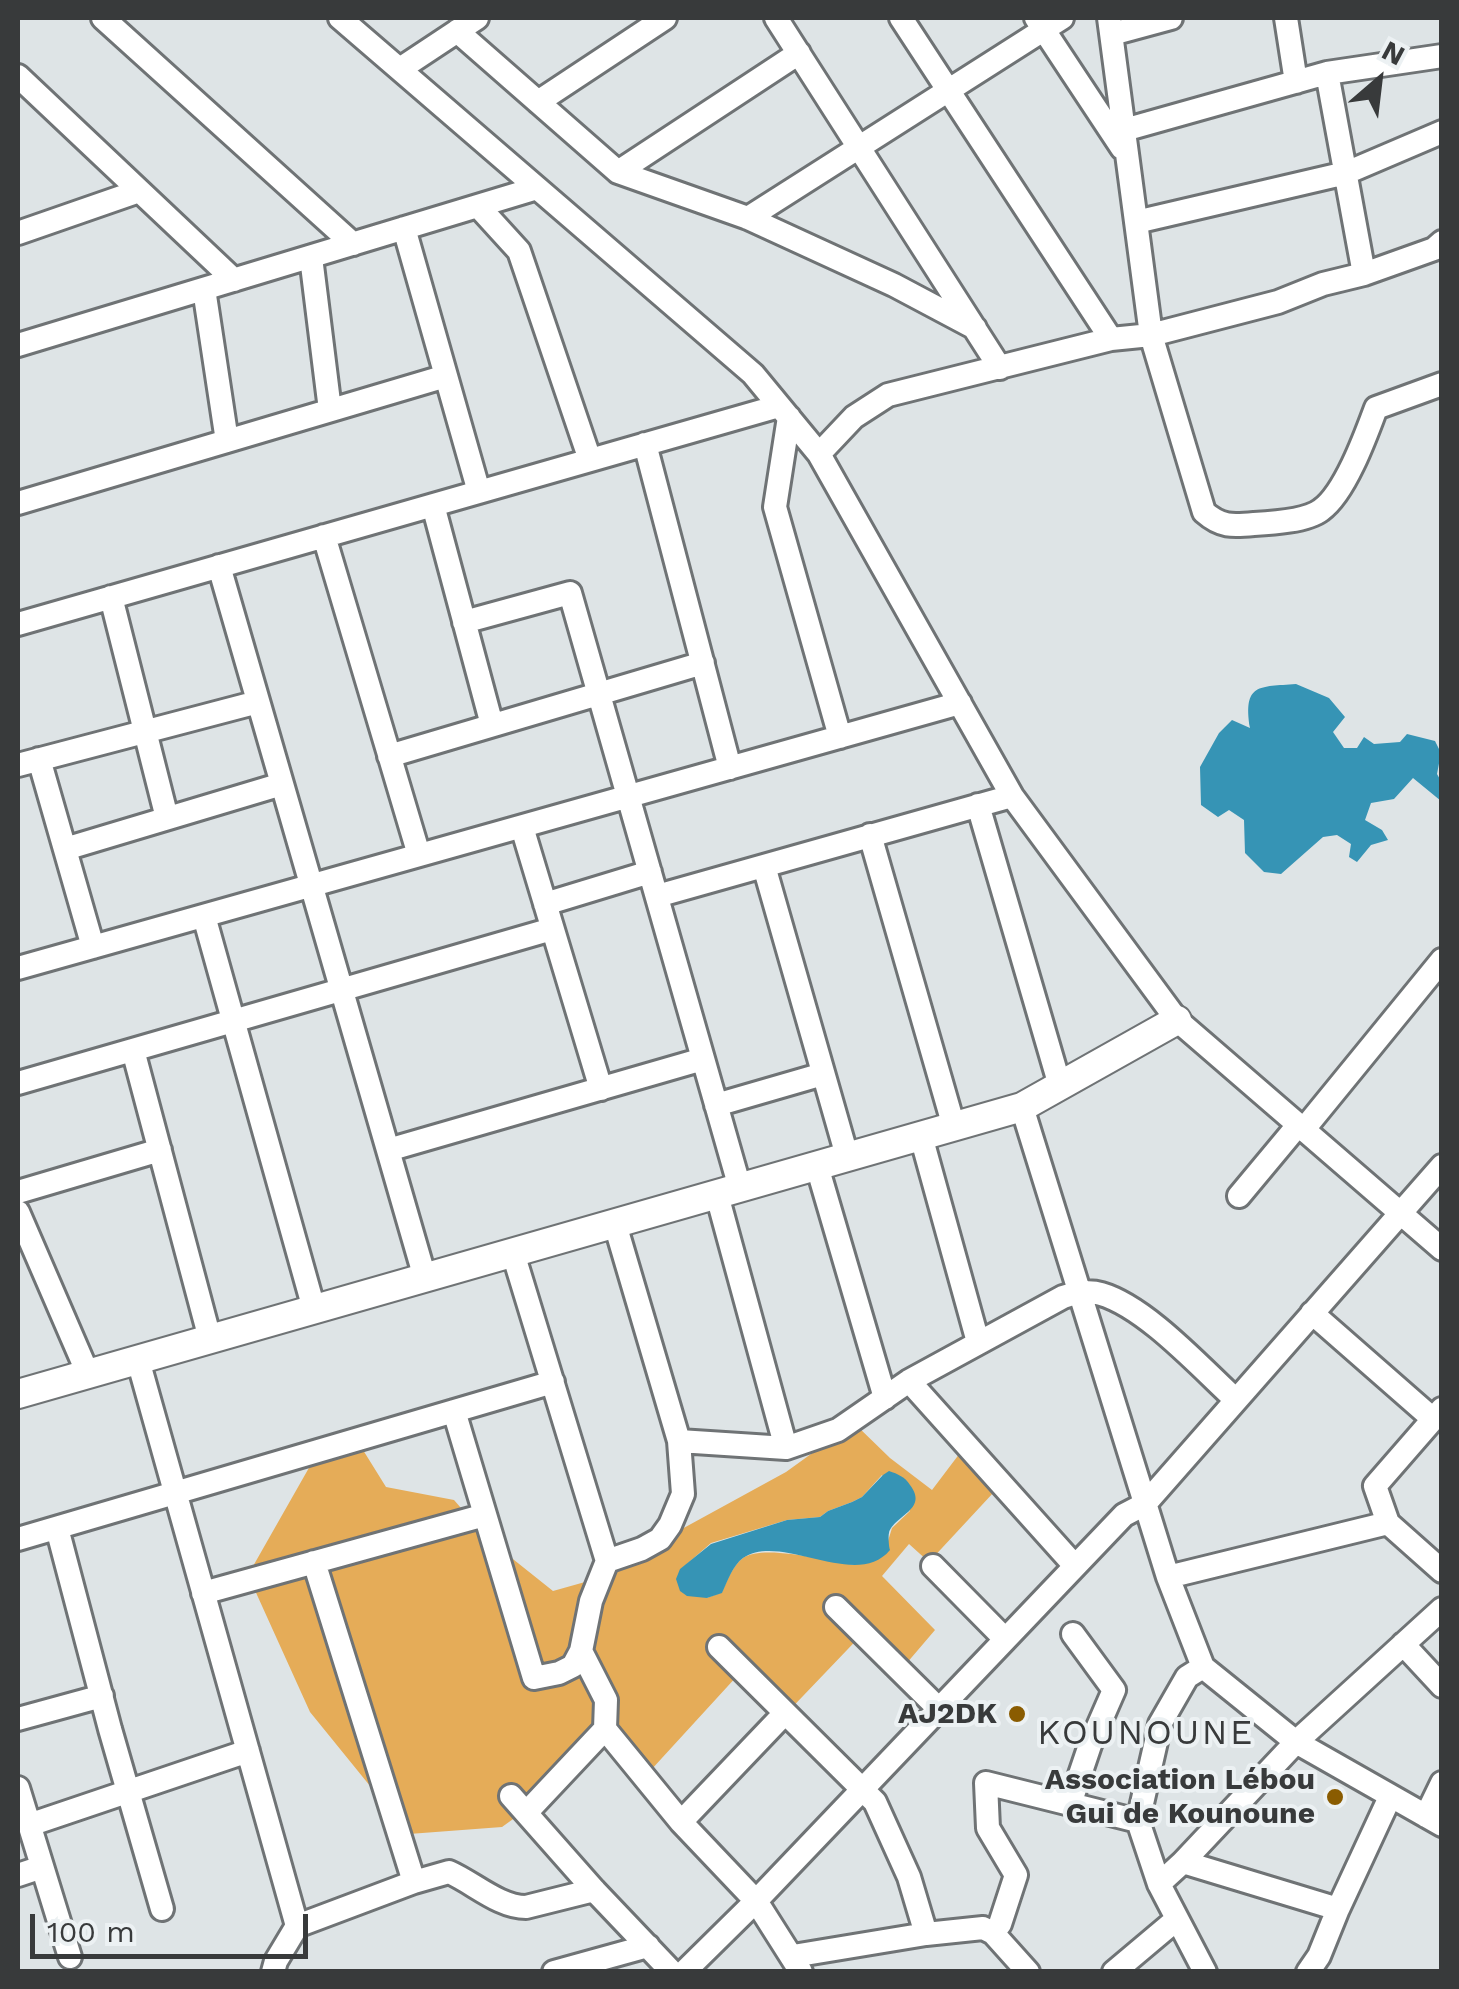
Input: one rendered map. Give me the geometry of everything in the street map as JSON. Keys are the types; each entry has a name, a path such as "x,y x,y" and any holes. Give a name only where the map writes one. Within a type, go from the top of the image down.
{"street":[{"path":"103,18 353,244"},
{"path":"340,18 753,374 819,454 1012,796 1177,1020 1442,1250"},
{"path":"400,69 477,18"},
{"path":"538,102 635,25 664,18"},
{"path":"776,18 1000,368"},
{"path":"901,18 1111,338"},
{"path":"1171,18 1111,26 1150,335 1204,512 1214,522 1229,527 1276,523 1320,512 1359,454 1376,408 1442,384"},
{"path":"1286,18 1296,82"},
{"path":"748,218 1048,21 1128,156"},
{"path":"456,31 618,172 748,218 894,285 975,328"},
{"path":"618,172 799,54"},
{"path":"1124,130 1327,73 1440,64"},
{"path":"1327,73 1364,274"},
{"path":"18,76 234,280"},
{"path":"1136,222 1346,173 1442,132"},
{"path":"18,345 537,188"},
{"path":"18,233 139,191"},
{"path":"478,206 519,251 590,460"},
{"path":"404,228 480,492"},
{"path":"819,454 854,417 888,396 1111,338 1150,335 1278,302 1434,250 1442,242"},
{"path":"311,257 330,410"},
{"path":"204,289 227,441"},
{"path":"18,503 446,376"},
{"path":"18,624 645,444 784,412"},
{"path":"784,412 775,507 840,737"},
{"path":"645,444 730,768"},
{"path":"433,505 492,726"},
{"path":"324,536 418,855"},
{"path":"219,566 424,1278"},
{"path":"464,622 570,593 716,1105 729,1191 786,1448"},
{"path":"111,597 168,818"},
{"path":"389,756 702,662"},
{"path":"92,947 64,850 28,762 258,702"},
{"path":"18,968 960,703"},
{"path":"64,850 282,784"},
{"path":"657,896 1012,796"},
{"path":"978,805 1060,1086"},
{"path":"522,826 601,1089"},
{"path":"870,835 954,1127"},
{"path":"764,866 847,1156"},
{"path":"545,904 650,872"},
{"path":"204,916 314,1310"},
{"path":"18,1083 552,929"},
{"path":"1238,1196 1442,960"},
{"path":"18,1394 1022,1108 1177,1020"},
{"path":"133,1050 210,1339"},
{"path":"388,1150 703,1059"},
{"path":"716,1105 824,1074"},
{"path":"1022,1108 1168,1576 1203,1666 1296,1742 1434,1821 1442,1783"},
{"path":"922,1136 978,1342"},
{"path":"18,1192 160,1150"},
{"path":"817,1166 885,1398"},
{"path":"684,1972 1124,1515 1145,1504 1442,1166"},
{"path":"18,1212 25,1246 88,1374"},
{"path":"607,1561 660,1539 683,1494 679,1442 615,1224"},
{"path":"454,1411 534,1678 559,1673 573,1666 581,1650 591,1602 607,1561 513,1252"},
{"path":"679,1442 786,1448 838,1430 978,1342 1062,1296 1081,1292 1098,1292 1135,1312 1236,1400"},
{"path":"1312,1313 1437,1414 1375,1486 1388,1523 1442,1571"},
{"path":"138,1360 297,1926"},
{"path":"18,1540 553,1382"},
{"path":"909,1382 1075,1566"},
{"path":"203,1593 485,1515"},
{"path":"1168,1576 1388,1523"},
{"path":"57,1528 162,1909"},
{"path":"314,1562 414,1882"},
{"path":"933,1566 1006,1639"},
{"path":"836,1607 939,1709"},
{"path":"1159,1884 1296,1742 1442,1608"},
{"path":"1070,1804 1114,1690 1073,1634"},
{"path":"1403,1644 1442,1686"},
{"path":"719,1647 875,1802 910,1877 926,1934"},
{"path":"581,1650 606,1700 604,1729 681,1822 756,1901 797,1964 926,1934 977,1928 993,1933 1005,1962 1028,1972"},
{"path":"1203,1666 1187,1678 1160,1724 1138,1821 1159,1884 1205,1972"},
{"path":"18,1719 102,1696"},
{"path":"681,1822 785,1712"},
{"path":"604,1729 518,1805 672,1972"},
{"path":"29,1824 248,1751"},
{"path":"993,1933 1000,1924 1016,1875 988,1828 986,1783 1138,1821"},
{"path":"18,1794 70,1958"},
{"path":"1308,1972 1319,1956 1390,1797"},
{"path":"1183,1862 1338,1909"},
{"path":"18,1874 42,1867"},
{"path":"274,1972 276,1961 297,1926 449,1872 514,1907 594,1890"},
{"path":"1114,1972 1177,1919"},
{"path":"554,1972 648,1946"}],"shaded area":[{"path":"854,1423 890,1458 932,1490 960,1453 994,1492 929,1562 909,1544 882,1576 935,1630 906,1664 869,1627 781,1719 738,1675 651,1770 608,1717 555,1789 502,1827 409,1834 310,1712 248,1575 310,1466 363,1450 386,1487 454,1500 489,1540 553,1591 585,1582 786,1472","holes":["882,1475 910,1511 892,1528 888,1541 854,1565 780,1553 753,1554 736,1565 722,1592 707,1598 680,1570 711,1543 787,1520 820,1517 852,1502"]}],"water":[{"path":"1296,684 1329,698 1345,717 1333,732 1344,748 1357,748 1364,737 1374,744 1400,742 1407,734 1435,741 1441,753 1437,774 1441,801 1413,778 1394,799 1371,803 1365,820 1382,830 1388,840 1371,845 1357,862 1349,857 1351,844 1337,835 1323,837 1281,874 1264,872 1245,853 1244,820 1229,810 1218,817 1201,805 1200,767 1219,733 1232,720 1250,728 1249,703 1256,690"},
{"path":"889,1471 908,1482 915,1501 892,1527 890,1550 876,1561 839,1564 759,1552 739,1561 722,1593 707,1598 687,1596 680,1591 676,1579 680,1569 711,1544 787,1520 820,1517 862,1497"}],"place":[{"name":"AJ2DK","path":"1017,1714"},
{"name":"Association Lébou Gui de Kounoune","path":"1335,1797"}],"district":[{"name":"KOUNOUNE","path":"1146,1734"}]}
